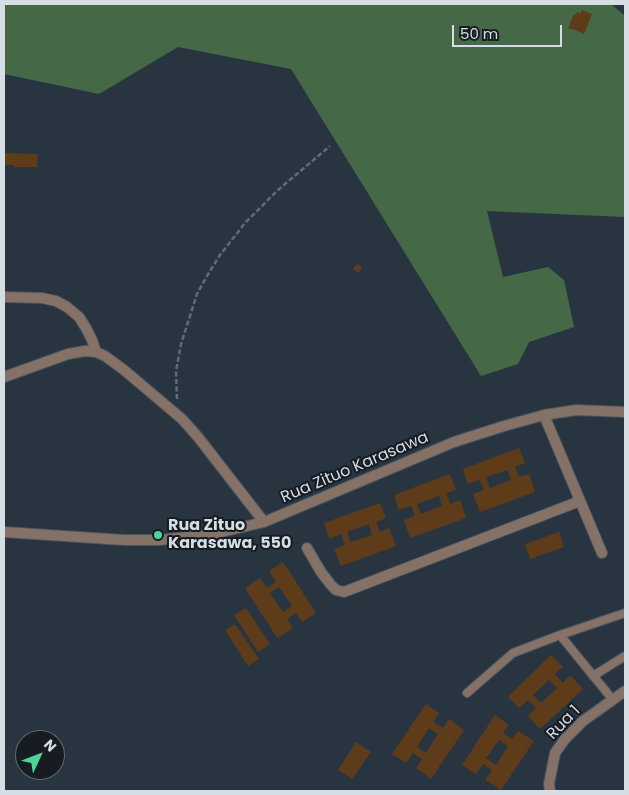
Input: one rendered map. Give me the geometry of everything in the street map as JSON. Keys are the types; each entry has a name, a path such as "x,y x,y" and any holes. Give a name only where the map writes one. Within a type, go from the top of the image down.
{"street":[{"path":"4,297 42,298 56,301 67,307 79,317 92,340 96,352"},
{"path":"4,377 68,354 85,351 96,352 113,361 182,419 264,522"},
{"name":"Rua Zituo Karasawa","path":"4,532 90,539 160,540 213,534 264,522 454,442 504,426 544,415 576,410 625,412"},
{"path":"544,415 602,553"},
{"path":"307,548 331,585 336,590 344,592 580,501"},
{"name":"Rua 1","path":"550,791 549,784 555,753 583,721 625,691"}],"lane":[{"path":"467,693 513,654 560,635 625,613"},
{"path":"560,635 613,700"},
{"path":"594,676 625,656"}],"path":[{"path":"182,419 176,389 176,371 190,313 197,294 220,255 245,223 278,190 330,146"}],"green space":[{"path":"4,4 611,4 625,16 625,217 487,211 503,277 548,267 564,280 574,327 529,342 518,364 481,376 291,69 178,47 99,94 4,74"}],"building":[{"path":"582,10 592,14 584,34 568,28 574,14 580,13"},
{"path":"4,153 38,154 37,167 4,165"},
{"path":"357,264 362,267 359,273 353,269"},
{"path":"519,448 525,463 515,467 519,477 529,474 535,492 480,512 473,494 484,490 480,480 468,484 463,469","holes":["508,470 511,480 490,488 486,477"]},
{"path":"450,474 456,490 446,493 450,504 460,500 466,518 410,538 404,520 415,516 411,506 399,510 394,495","holes":["439,496 442,506 421,514 417,504"]},
{"path":"380,503 386,518 376,522 380,532 389,528 396,546 341,566 334,549 345,545 341,534 329,539 324,523","holes":["369,524 372,535 351,542 347,532"]},
{"path":"559,532 564,547 530,559 525,544"},
{"path":"283,562 316,613 302,622 296,613 287,619 293,628 277,638 245,588 260,578 267,588 276,582 269,571","holes":["279,587 292,606 283,612 270,593"]},
{"path":"246,608 270,644 258,652 234,615"},
{"path":"235,624 259,659 248,666 225,630"},
{"path":"551,655 563,667 555,674 563,683 570,675 583,689 540,729 528,716 536,708 528,700 519,708 508,697","holes":["549,680 557,688 541,703 533,695"]},
{"path":"426,704 439,713 433,722 443,728 449,719 464,730 431,779 416,768 422,759 413,753 406,763 392,754","holes":["429,728 438,734 426,753 417,747"]},
{"path":"495,715 509,725 503,733 512,739 518,731 534,741 501,790 485,780 492,770 483,764 476,774 462,765","holes":["499,740 508,746 496,765 486,758"]},
{"path":"356,742 371,752 352,779 338,770"}],"place":[{"name":"Rua Zituo Karasawa, 550","path":"158,535"}]}
